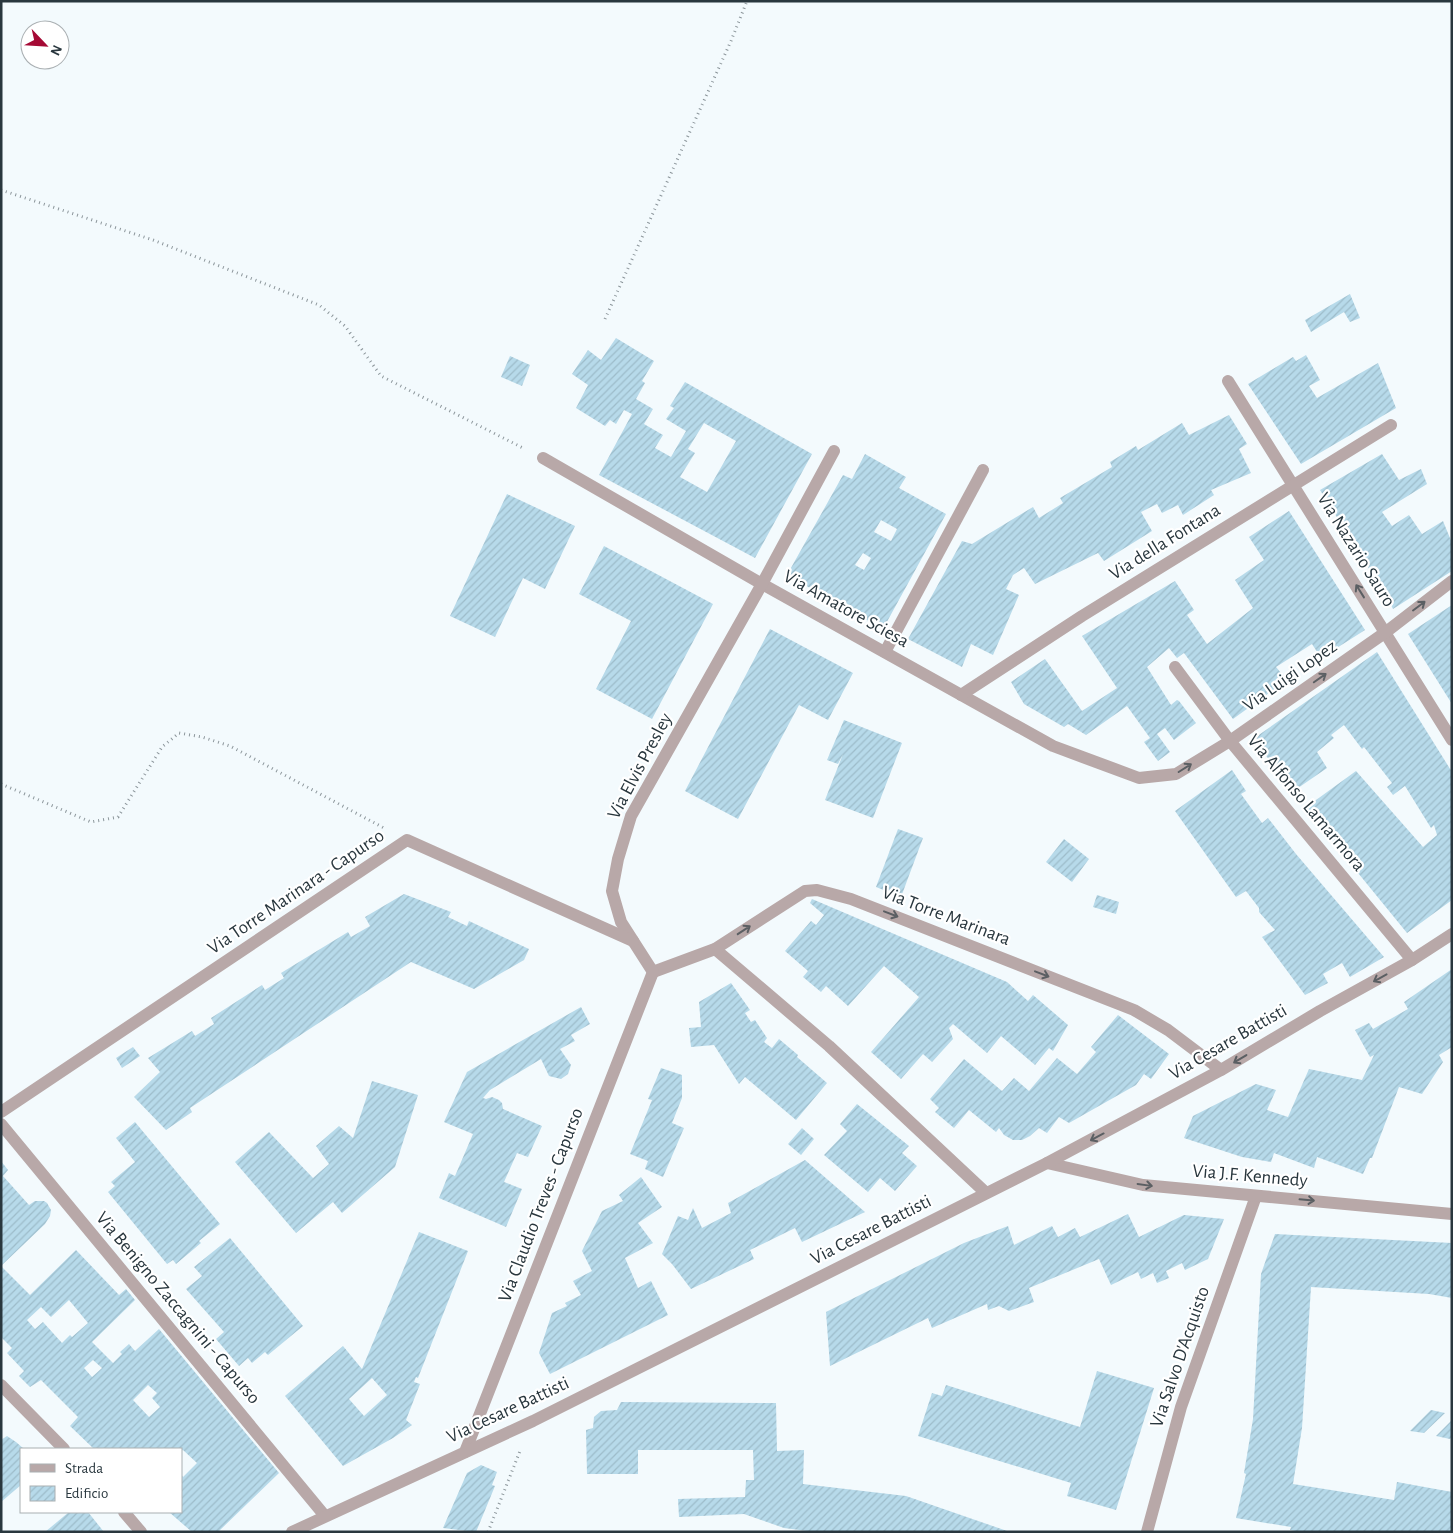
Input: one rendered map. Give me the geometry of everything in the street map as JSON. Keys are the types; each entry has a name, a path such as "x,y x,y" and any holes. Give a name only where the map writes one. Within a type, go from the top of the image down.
{"street":[{"name":"Via Nazario Sauro","path":"1228,381 1452,740"},
{"name":"Via della Fontana","path":"961,695 1082,616 1391,425"},
{"name":"Via Elvis Presley","path":"653,972 621,922 612,891 618,860 632,816 834,451"},
{"name":"Via Amatore Sciesa","path":"543,458 762,584 1053,746 1139,778"},
{"path":"886,652 983,470"},
{"name":"Via Luigi Lopez","path":"1139,778 1176,774 1230,741 1386,632 1452,581"},
{"name":"Via Alfonso Lamarmora","path":"1175,667 1230,741 1412,960"},
{"name":"Via Torre Marinara - Capurso","path":"1,1112 407,840 633,941"},
{"name":"Via Torre Marinara","path":"653,972 715,949 805,891 817,890 851,898 1134,1010 1168,1030 1221,1070"},
{"name":"Via Cesare Battisti","path":"292,1532 533,1420 1047,1163 1221,1070 1320,1010 1412,960 1452,934"},
{"path":"715,949 830,1046 986,1193"},
{"name":"Via Claudio Treves - Capurso","path":"465,1452 653,972"},
{"name":"Via Benigno Zaccagnini - Capurso","path":"1,1124 325,1516"},
{"name":"Via J.F. Kennedy","path":"1047,1163 1143,1185 1452,1214"},
{"name":"Via Salvo D'Acquisto","path":"1147,1532 1181,1407 1256,1196"},
{"path":"1,1385 63,1448"},
{"path":"125,1513 141,1532"}],"path":[{"path":"605,319 731,41 747,1"},
{"path":"1,190 153,240 319,305 346,326 381,376 543,458"},
{"path":"1,784 90,822 118,817 162,747 179,733 202,737 230,746 407,840"},
{"path":"488,1532 533,1420"}],"building":[{"path":"1350,294 1360,318 1350,322 1344,312 1311,332 1305,320"},
{"path":"616,338 654,361 642,381 645,383 636,399 653,409 644,424 663,435 655,448 671,457 686,431 666,419 674,408 670,406 685,382 812,454 755,558 599,475 632,414 624,410 616,424 610,420 605,426 576,408 588,385 572,374 588,350 601,360","holes":["704,423 736,441 707,492 680,477 695,453 688,449"]},
{"path":"1306,355 1320,380 1309,386 1317,398 1378,363 1396,408 1301,464 1248,384 1293,357 1296,361"},
{"path":"510,356 530,365 522,386 501,377"},
{"path":"1229,415 1247,444 1239,449 1251,473 1211,490 1214,495 1183,515 1178,505 1162,513 1157,504 1141,512 1152,531 1104,561 1098,553 1035,584 1024,568 1013,575 1006,589 1019,595 993,655 971,644 962,667 908,639 962,541 972,544 1033,507 1039,518 1063,503 1060,498 1112,467 1110,462 1136,446 1138,450 1182,423 1189,435"},
{"path":"865,454 906,477 899,488 946,514 883,629 787,575 843,475 852,479","holes":["881,520 897,529 891,541 874,532","863,553 871,558 864,570 855,565"]},
{"path":"1382,454 1399,480 1421,469 1427,484 1382,512 1392,526 1409,515 1422,534 1443,521 1452,543 1452,571 1393,609 1320,490"},
{"path":"507,494 575,526 545,589 523,578 495,637 450,616"},
{"path":"1289,511 1365,630 1321,658 1312,644 1276,667 1287,680 1233,719 1184,653 1177,658 1169,648 1147,667 1171,705 1177,700 1179,701 1196,723 1174,740 1165,728 1157,734 1170,752 1158,761 1144,742 1150,738 1127,706 1086,735 1068,724 1064,727 1024,704 1011,682 1045,659 1082,711 1117,688 1082,636 1175,581 1194,610 1187,615 1207,644 1253,608 1235,580 1264,560 1249,537"},
{"path":"604,546 713,604 652,719 596,689 631,621 579,594"},
{"path":"1452,605 1452,704 1408,634"},
{"path":"770,629 853,673 828,720 799,705 738,819 685,791"},
{"path":"1377,652 1452,772 1452,900 1407,933 1305,808 1356,771 1423,847 1437,835 1434,825 1431,828 1405,786 1393,795 1387,787 1392,783 1344,725 1331,735 1334,738 1317,752 1327,768 1298,788 1289,778 1286,781 1253,739"},
{"path":"844,720 902,743 873,818 825,800 843,754 838,764 827,760"},
{"path":"1232,770 1246,791 1241,794 1262,823 1268,818 1296,854 1384,957 1350,977 1342,963 1323,974 1328,983 1305,995 1262,937 1275,930 1259,912 1259,908 1246,891 1236,897 1175,811"},
{"path":"898,829 923,838 901,897 876,887"},
{"path":"1064,839 1089,859 1072,882 1046,862"},
{"path":"404,894 451,912 448,917 467,926 469,921 529,949 524,960 474,989 411,962 190,1108 192,1112 166,1130 134,1097 160,1072 148,1058 192,1031 195,1036 214,1024 211,1018 262,985 265,990 284,978 281,973 348,932 351,937 370,926 365,917"},
{"path":"1097,895 1119,902 1116,914 1093,907"},
{"path":"812,899 1007,982 1028,1001 1033,995 1068,1025 1053,1051 1049,1048 1035,1065 1001,1036 987,1053 953,1024 949,1028 953,1039 932,1062 923,1054 901,1079 871,1052 919,997 884,966 848,1006 826,986 821,992 803,977 808,971 785,951 811,921 816,925 824,915 810,903"},
{"path":"1452,969 1452,1047 1439,1055 1443,1062 1422,1094 1399,1087 1372,1158 1370,1158 1363,1174 1317,1157 1314,1168 1274,1153 1271,1162 1242,1157 1184,1138 1193,1116 1256,1084 1276,1090 1267,1110 1288,1117 1309,1069 1362,1080 1374,1055 1370,1057 1355,1030 1369,1023 1373,1029 1408,1009 1404,1002"},
{"path":"731,983 750,1010 745,1013 751,1022 755,1020 767,1038 764,1042 772,1048 779,1039 827,1083 796,1120 745,1077 739,1084 714,1045 691,1047 689,1028 701,1027 699,1002"},
{"path":"581,1007 590,1024 571,1035 575,1041 560,1049 571,1065 568,1074 561,1079 549,1076 541,1059 490,1090 483,1098 492,1097 499,1100 502,1103 503,1109 542,1126 528,1157 517,1153 504,1182 522,1189 506,1227 439,1198 449,1173 455,1176 473,1134 444,1122 467,1072"},
{"path":"1118,1015 1169,1054 1151,1079 1144,1074 1136,1085 1069,1123 1059,1117 1047,1133 1039,1128 1022,1140 1013,1140 1004,1135 999,1128 996,1132 969,1110 954,1128 935,1112 939,1108 930,1099 964,1059 1002,1091 1014,1078 1029,1091 1057,1058 1077,1074 1096,1052 1091,1047"},
{"path":"133,1047 140,1056 122,1068 116,1058"},
{"path":"661,1068 682,1075 682,1098 672,1123 684,1128 663,1177 645,1169 648,1161 630,1154 652,1100 648,1099"},
{"path":"372,1081 418,1095 395,1167 342,1213 333,1202 296,1233 235,1162 269,1132 313,1178 329,1164 316,1146 339,1126 353,1138"},
{"path":"857,1104 909,1146 902,1153 917,1166 895,1191 880,1178 868,1192 824,1155 847,1131 840,1124"},
{"path":"135,1122 220,1224 199,1241 201,1243 176,1264 173,1260 167,1264 108,1192 115,1186 111,1182 135,1162 116,1138"},
{"path":"802,1128 814,1139 801,1155 788,1144"},
{"path":"805,1160 865,1212 802,1242 795,1228 750,1250 754,1259 691,1289 662,1254 678,1216 688,1220 693,1208 702,1228 731,1213 728,1203"},
{"path":"1,1161 8,1170 3,1176 29,1205 35,1201 44,1201 51,1210 45,1224 1,1266"},
{"path":"641,1177 662,1207 638,1223 653,1243 625,1258 638,1288 651,1281 668,1315 550,1374 539,1353 552,1313 567,1306 565,1303 581,1295 573,1281 592,1271 582,1251 602,1211 623,1201 619,1195"},
{"path":"1128,1214 1139,1237 1184,1215 1224,1219 1208,1259 1185,1270 1182,1263 1166,1271 1169,1278 1157,1283 1153,1273 1141,1279 1138,1272 1111,1285 1099,1259 1029,1288 1034,1302 1009,1311 999,1306 988,1310 987,1304 932,1328 928,1318 830,1366 826,1312 964,1243 1008,1226 1014,1245 1052,1226 1058,1237 1075,1228 1080,1237"},
{"path":"419,1232 468,1251 418,1378 416,1377 414,1382 420,1384 406,1420 412,1425 343,1466 285,1396 343,1346 362,1369","holes":["372,1378 387,1395 364,1416 349,1399"]},
{"path":"1275,1234 1452,1243 1452,1298 1429,1294 1311,1287 1302,1428 1293,1484 1394,1500 1397,1482 1452,1492 1452,1532 1301,1532 1290,1530 1291,1527 1236,1518 1246,1474 1244,1473 1253,1419 1261,1274"},
{"path":"230,1238 303,1326 268,1355 265,1352 252,1363 248,1358 239,1366 216,1339 224,1332 186,1289 202,1276 194,1267"},
{"path":"76,1250 119,1295 126,1289 135,1300 92,1342 113,1363 122,1354 120,1352 129,1344 135,1351 159,1329 279,1473 218,1532 192,1532 170,1513 182,1513 182,1476 183,1477 197,1463 182,1450 182,1448 93,1448 70,1426 78,1417 41,1380 30,1387 19,1376 24,1371 7,1353 12,1348 1,1337 1,1266 30,1295","holes":["69,1300 88,1323 62,1343 43,1322 35,1329 27,1320 41,1307 51,1317","93,1360 102,1368 92,1377 84,1368","148,1385 157,1393 152,1398 160,1407 149,1417 133,1400"]},
{"path":"1097,1371 1154,1388 1116,1510 1067,1496 1071,1483 918,1436 932,1393 942,1396 946,1385 1080,1427"},
{"path":"621,1402 776,1403 777,1451 804,1450 803,1484 906,1496 1010,1532 815,1532 784,1528 744,1514 679,1517 678,1499 745,1497 746,1480 754,1480 753,1450 638,1450 638,1474 587,1474 586,1430 593,1428 594,1417 601,1411 617,1410"},
{"path":"1431,1410 1445,1413 1424,1433 1410,1431"},
{"path":"1452,1420 1452,1437 1450,1439 1436,1436"},
{"path":"7,1436 23,1448 20,1448 20,1486 1,1502 1,1440"},
{"path":"481,1465 497,1472 492,1485 495,1486 476,1532 443,1528 467,1473"},
{"path":"68,1513 89,1513 104,1532 45,1532"}]}
